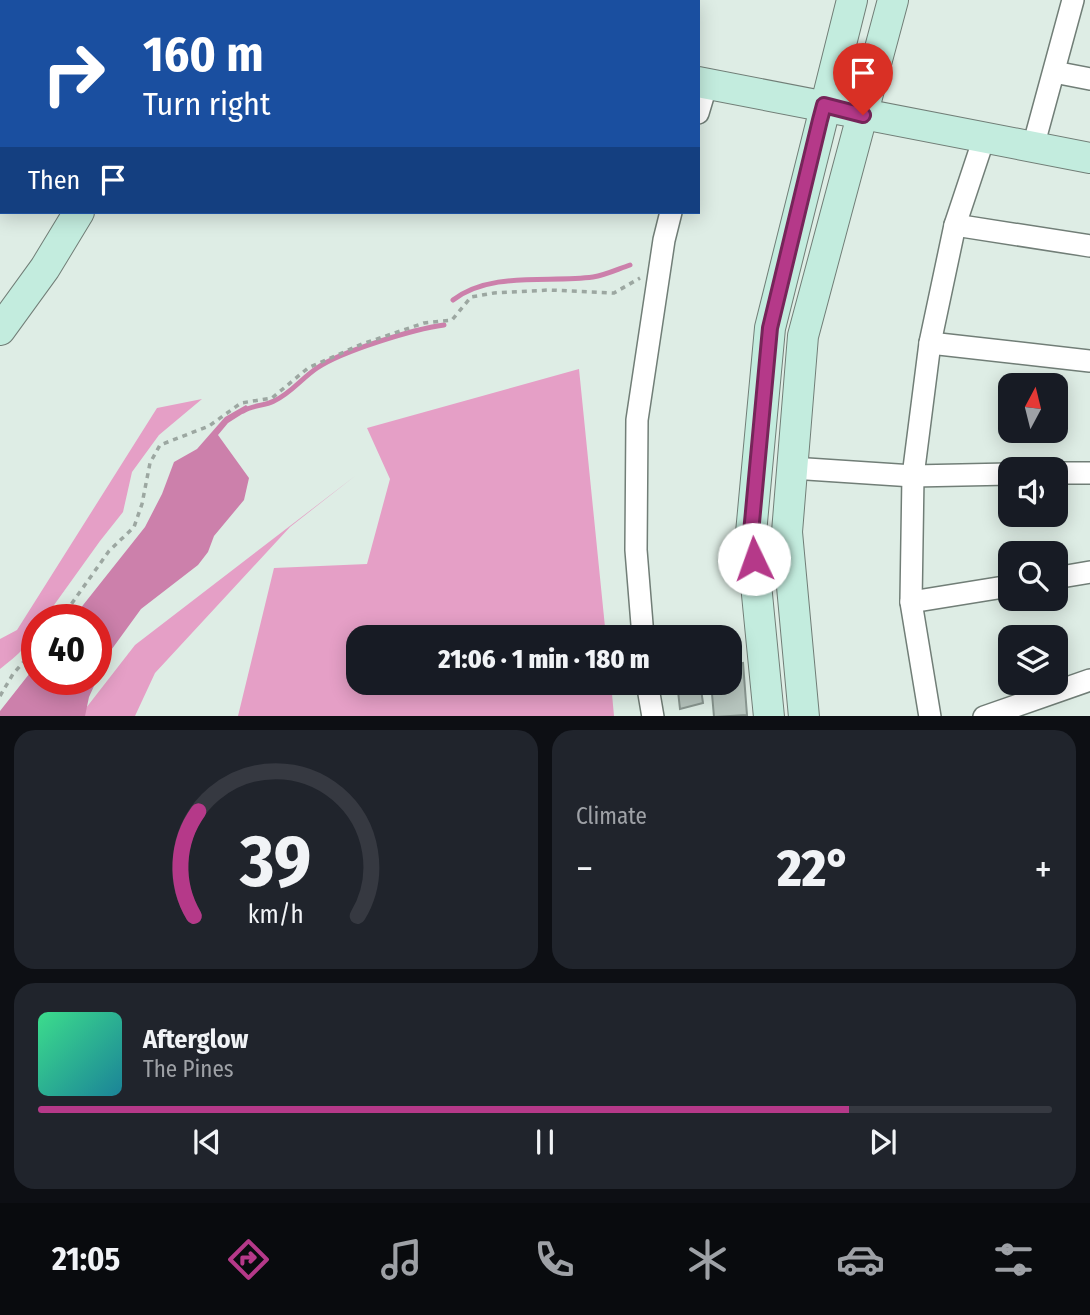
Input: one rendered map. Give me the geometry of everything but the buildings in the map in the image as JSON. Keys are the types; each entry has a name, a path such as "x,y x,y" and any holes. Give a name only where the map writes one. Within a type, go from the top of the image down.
{"street":[{"path":"769,716 751,533 770,328 852,0"},
{"path":"804,716 787,532 803,336 893,0"},
{"path":"1033,147 1073,0"},
{"path":"1054,72 1090,79"},
{"path":"702,82 1090,158"},
{"path":"930,716 911,602 913,475 930,343 955,225 984,138"},
{"path":"0,330 78,214"},
{"path":"642,625 636,550 637,420 671,214"},
{"path":"955,225 1090,246"},
{"path":"930,343 1090,361"},
{"path":"792,468 913,475 998,474"},
{"path":"1068,473 1090,473"},
{"path":"1068,576 1090,572"},
{"path":"911,602 998,588"},
{"path":"984,716 1090,680"},
{"path":"649,695 653,716"}],"path":[{"path":"71,604 109,551 134,527 142,504 150,463 160,445 209,426 241,403 272,398 308,368 362,344 424,323 452,320 471,297 549,290 614,293 660,268"},
{"path":"0,696 21,665"}],"shaded area":[{"path":"579,369 605,625 346,625 346,695 612,695 614,716 238,716 274,568 367,564 390,479 367,428"},
{"path":"202,399 159,435 132,472 123,512 55,604 33,604 157,408"},
{"path":"246,405 250,409 228,423 218,435 249,478 244,500 214,536 208,552 198,565 141,609 112,649 112,604 84,604 145,527 174,462 197,449 225,417"},
{"path":"355,476 290,527 155,673 135,716 80,716 96,695 112,695 112,675 135,645"},
{"path":"21,624 21,651 0,669 0,639 17,630"},
{"path":"21,684 21,695 90,695 85,716 0,716 0,711"}],"waterway":[{"path":"453,300 485,285 520,280 593,277 630,265"},
{"path":"243,411 280,398 328,361 397,336 444,325"}],"route":[{"path":"754,559 751,533 770,328 820,120 824,105 863,115"}]}
